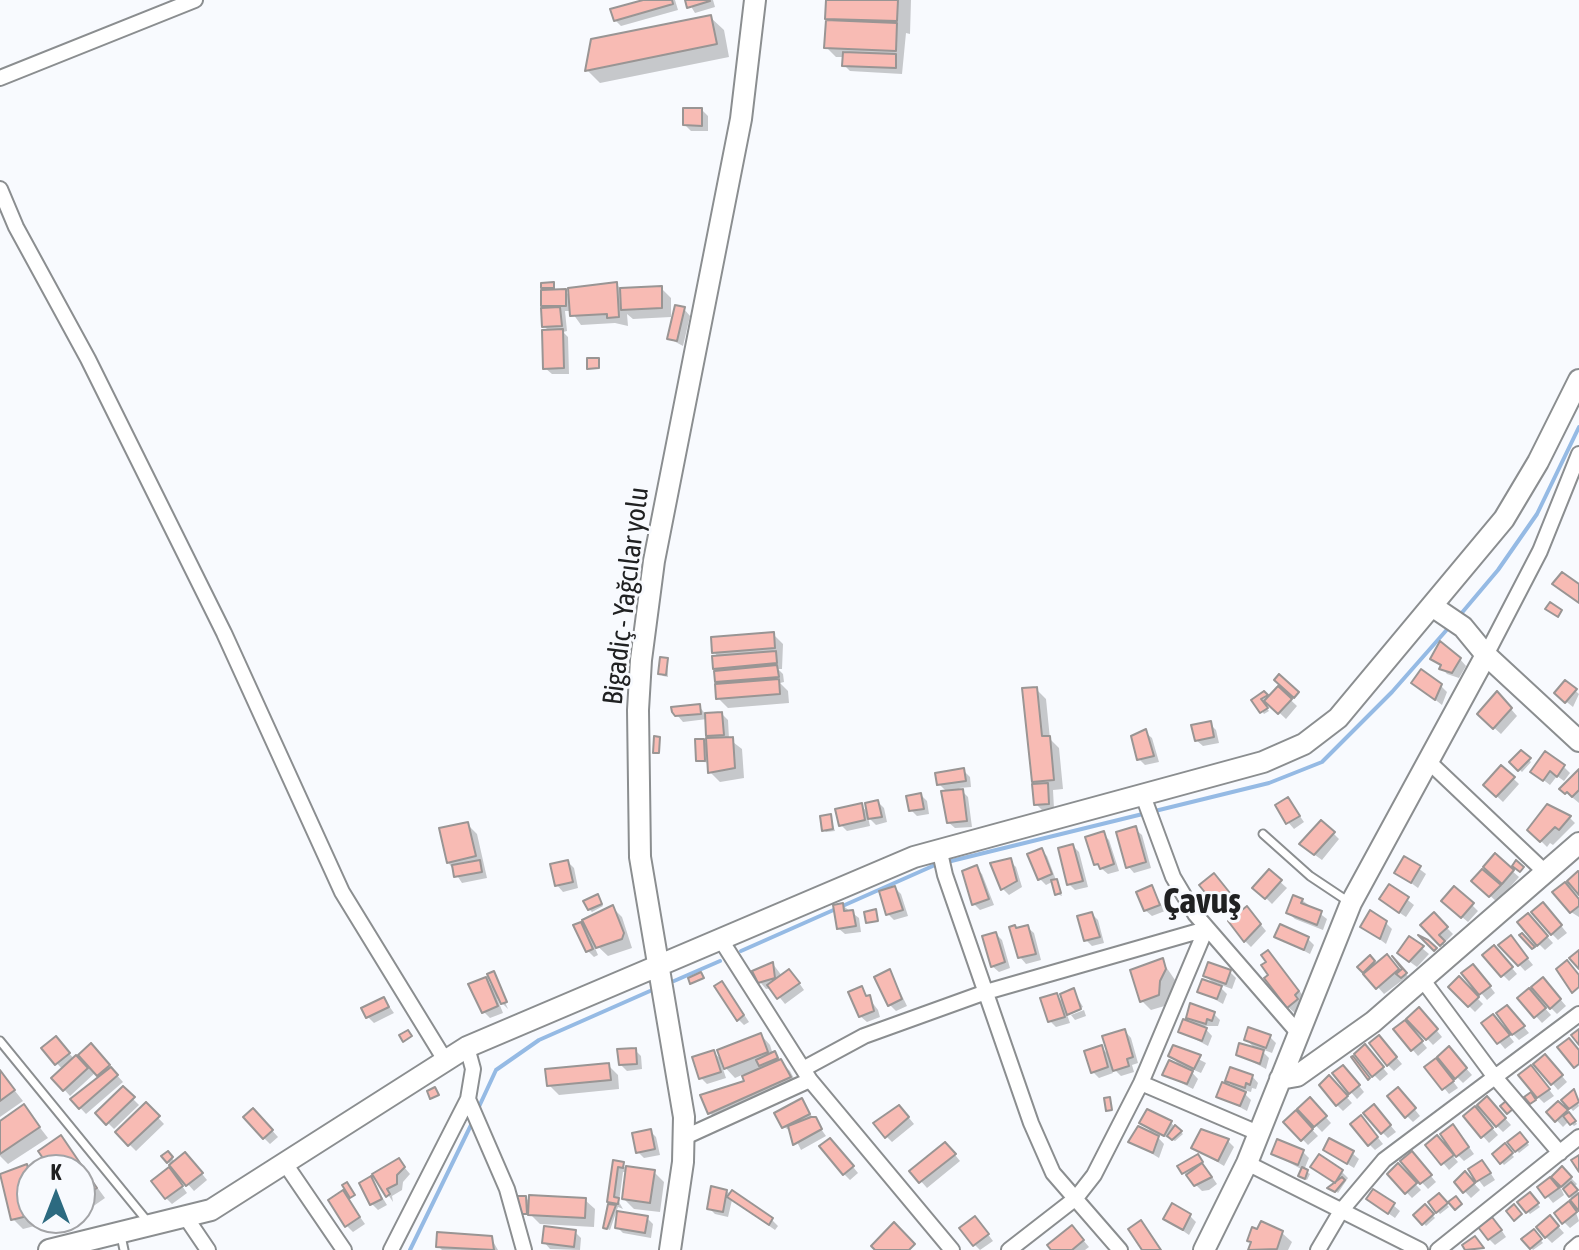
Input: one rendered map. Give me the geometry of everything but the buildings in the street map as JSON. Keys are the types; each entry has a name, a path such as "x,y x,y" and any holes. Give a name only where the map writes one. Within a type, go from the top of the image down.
{"street":[{"path":"0,78 195,0"},
{"name":"Bigadiç - Yağcılar yolu","path":"670,1250 685,1137 640,857 641,660 654,561 741,119 755,0"},
{"path":"0,189 16,227 88,359 224,633 342,892 445,1060"},
{"path":"49,1250 122,1242 152,1227 187,1219 224,1203 467,1047 721,940 940,852 1263,762 1304,744 1338,718 1439,610 1520,494 1579,380"},
{"path":"1204,1250 1247,1163 1351,903 1540,551 1579,454"},
{"path":"1439,610 1463,627 1486,655 1579,741"},
{"path":"1428,761 1544,871"},
{"path":"1143,797 1148,817 1183,896 1206,929 1300,1035"},
{"path":"1280,1079 1297,1076 1373,1022 1579,843"},
{"path":"940,852 945,875 1036,1135 1057,1180 1120,1250"},
{"path":"685,1137 806,1075 864,1036 986,992 1206,929"},
{"path":"1009,1250 1076,1198 1094,1175 1141,1083 1206,929"},
{"path":"721,940 806,1075 952,1250"},
{"path":"1422,979 1494,1076 1560,1153"},
{"path":"1318,1250 1341,1211 1384,1160 1579,1014"},
{"path":"391,1250 471,1103 473,1069 467,1047"},
{"path":"1141,1083 1258,1133"},
{"path":"471,1103 507,1189 524,1250"},
{"path":"1438,1250 1579,1137"},
{"path":"284,1162 344,1250"},
{"path":"1247,1163 1420,1250"},
{"path":"187,1219 208,1250"},
{"path":"1572,1250 1579,1244"}],"lane":[{"path":"1263,834 1302,870 1351,903"},
{"path":"0,1041 152,1227"}],"waterway":[{"path":"1460,615 1498,570 1537,514 1579,427"},
{"path":"741,951 935,865 1269,783 1322,762 1392,692 1451,625"},
{"path":"674,981 720,961"},
{"path":"477,1111 496,1070 539,1040 650,991"},
{"path":"410,1250 472,1123"}],"district":[{"name":"Çavuş","path":"1202,902"}]}
